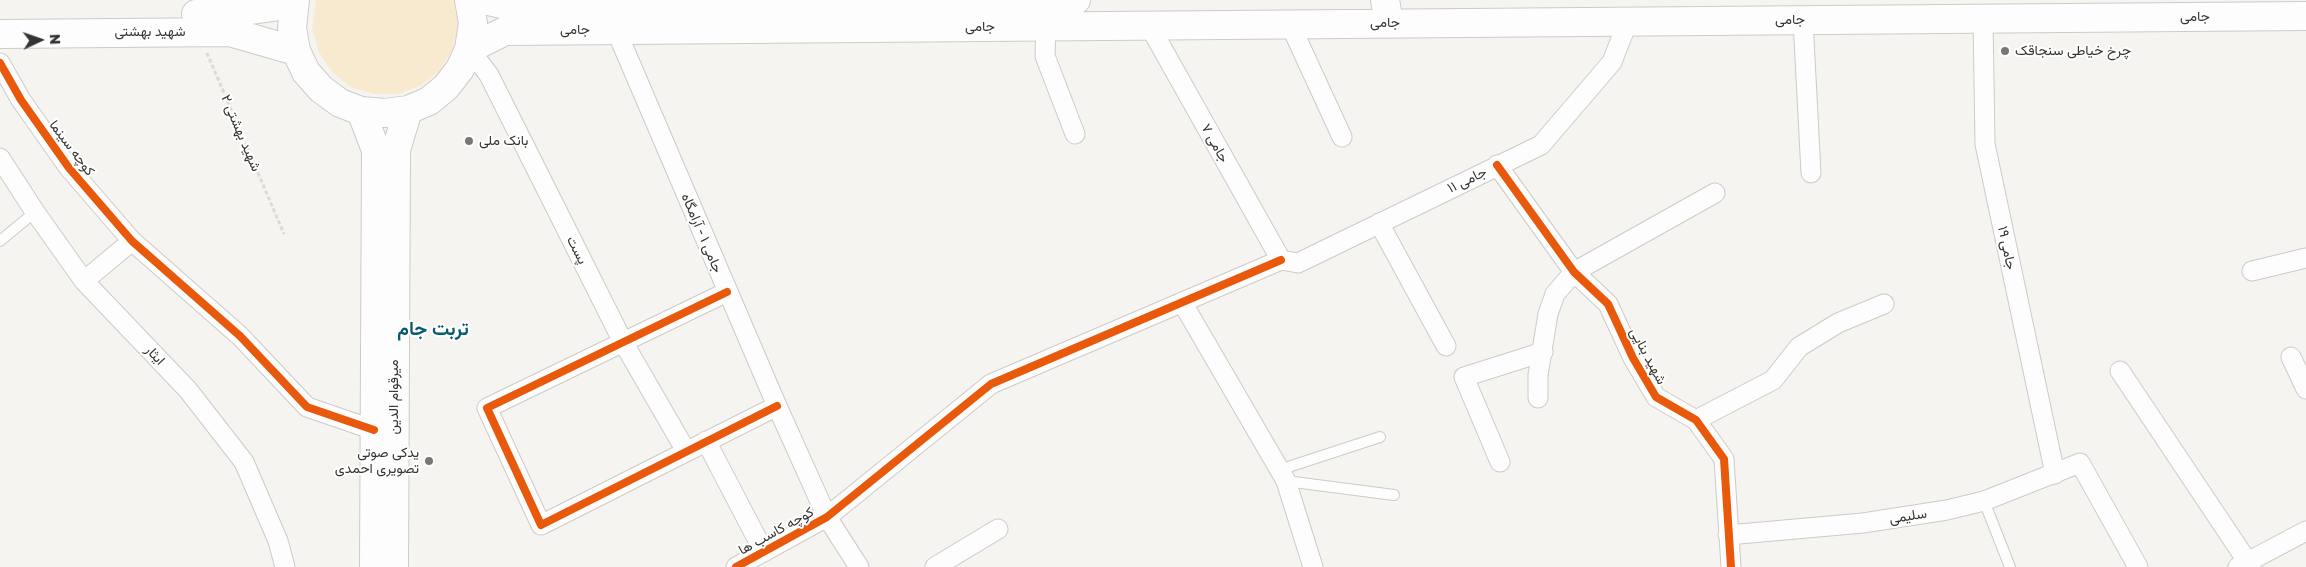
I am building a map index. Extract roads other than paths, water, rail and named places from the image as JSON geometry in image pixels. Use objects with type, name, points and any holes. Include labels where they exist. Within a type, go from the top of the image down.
[{"type":"main road","points":[[295,2],[292,28],[296,51],[306,72],[321,89],[340,103],[362,111],[385,114],[408,110],[429,101],[446,87],[460,69],[469,49],[473,23],[469,0]]},
{"type":"main road","name":"جامی","points":[[484,0],[505,5],[537,2],[1076,0]]},
{"type":"main road","name":"شهید بهشتی","points":[[0,15],[230,14],[295,2]]},
{"type":"main road","name":"جامی","points":[[469,49],[505,31],[1290,24],[1387,12],[1628,21],[1706,10],[1752,10],[1803,20],[2306,16]]},
{"type":"main road","name":"شهید بهشتی","points":[[0,34],[230,32],[296,51]]},
{"type":"main road","name":"میرقوام الدین","points":[[374,567],[384,534],[396,150],[408,110]]},
{"type":"main road","name":"میرقوام الدین","points":[[362,111],[376,150],[374,430],[384,534],[394,567]]},
{"type":"street","name":"جامی ۱۹","points":[[1983,18],[1985,144],[2055,474]]},
{"type":"street","points":[[1803,20],[1811,172]]},
{"type":"street","name":"جامی ۱۱","points":[[1281,260],[1298,263],[1541,145],[1612,62],[1628,21]]},
{"type":"street","points":[[1290,24],[1342,137]]},
{"type":"street","name":"جامی ۷","points":[[1149,25],[1281,260]]},
{"type":"street","points":[[1046,26],[1045,56],[1075,134]]},
{"type":"street","name":"جامی ۱ - آرامگاه","points":[[616,30],[777,406],[827,516],[859,567]]},
{"type":"street","name":"پست","points":[[469,49],[489,76],[623,342],[686,451]]},
{"type":"street","name":"کوچه سینما","points":[[0,63],[21,100],[69,168],[132,241],[240,336],[307,407],[374,430]]},
{"type":"street","name":"ایثار","points":[[0,158],[35,212],[84,281],[188,390],[244,462],[278,541],[285,567]]},
{"type":"street","name":"شهید بنایی","points":[[1498,165],[1574,272],[1608,304],[1633,358],[1656,397],[1696,420],[1724,459],[1731,567]]},
{"type":"street","points":[[1538,398],[1538,375],[1548,314],[1556,294],[1574,272],[1715,194]]},
{"type":"street","points":[[1379,223],[1446,346]]},
{"type":"street","points":[[84,281],[132,241]]},
{"type":"street","points":[[2252,271],[2306,258]]},
{"type":"street","name":"کوچه کاسب ها","points":[[736,567],[827,516],[991,384],[1281,260]]},
{"type":"street","points":[[727,292],[487,408],[541,525],[777,406]]},
{"type":"street","points":[[1182,302],[1282,476],[1313,567]]},
{"type":"street","points":[[1696,420],[1773,380],[1800,347],[1815,337],[1838,323],[1884,304]]},
{"type":"street","points":[[1500,462],[1464,377],[1543,352]]},
{"type":"street","points":[[2291,357],[2306,389]]},
{"type":"street","points":[[2120,371],[2246,565],[2306,531]]},
{"type":"street","points":[[706,441],[764,552]]},
{"type":"street","name":"سلیمی","points":[[1728,535],[1863,523],[1947,510],[1984,500],[2080,463],[2138,567]]},
{"type":"street","points":[[935,567],[998,529]]},
{"type":"lane","points":[[0,241],[35,212]]},
{"type":"lane","points":[[1282,476],[1380,437]]},
{"type":"lane","points":[[1282,476],[1394,494]]},
{"type":"lane","points":[[1984,500],[2010,567]]},
{"type":"place","name":"چرخ خیاطی سنجاقک","points":[[2005,51]]},
{"type":"place","name":"بانک ملی","points":[[469,141]]},
{"type":"place","name":"یدکی صوتی تصویری احمدی","points":[[429,461]]},
{"type":"district","name":"تربت جام","points":[[433,329]]}]
